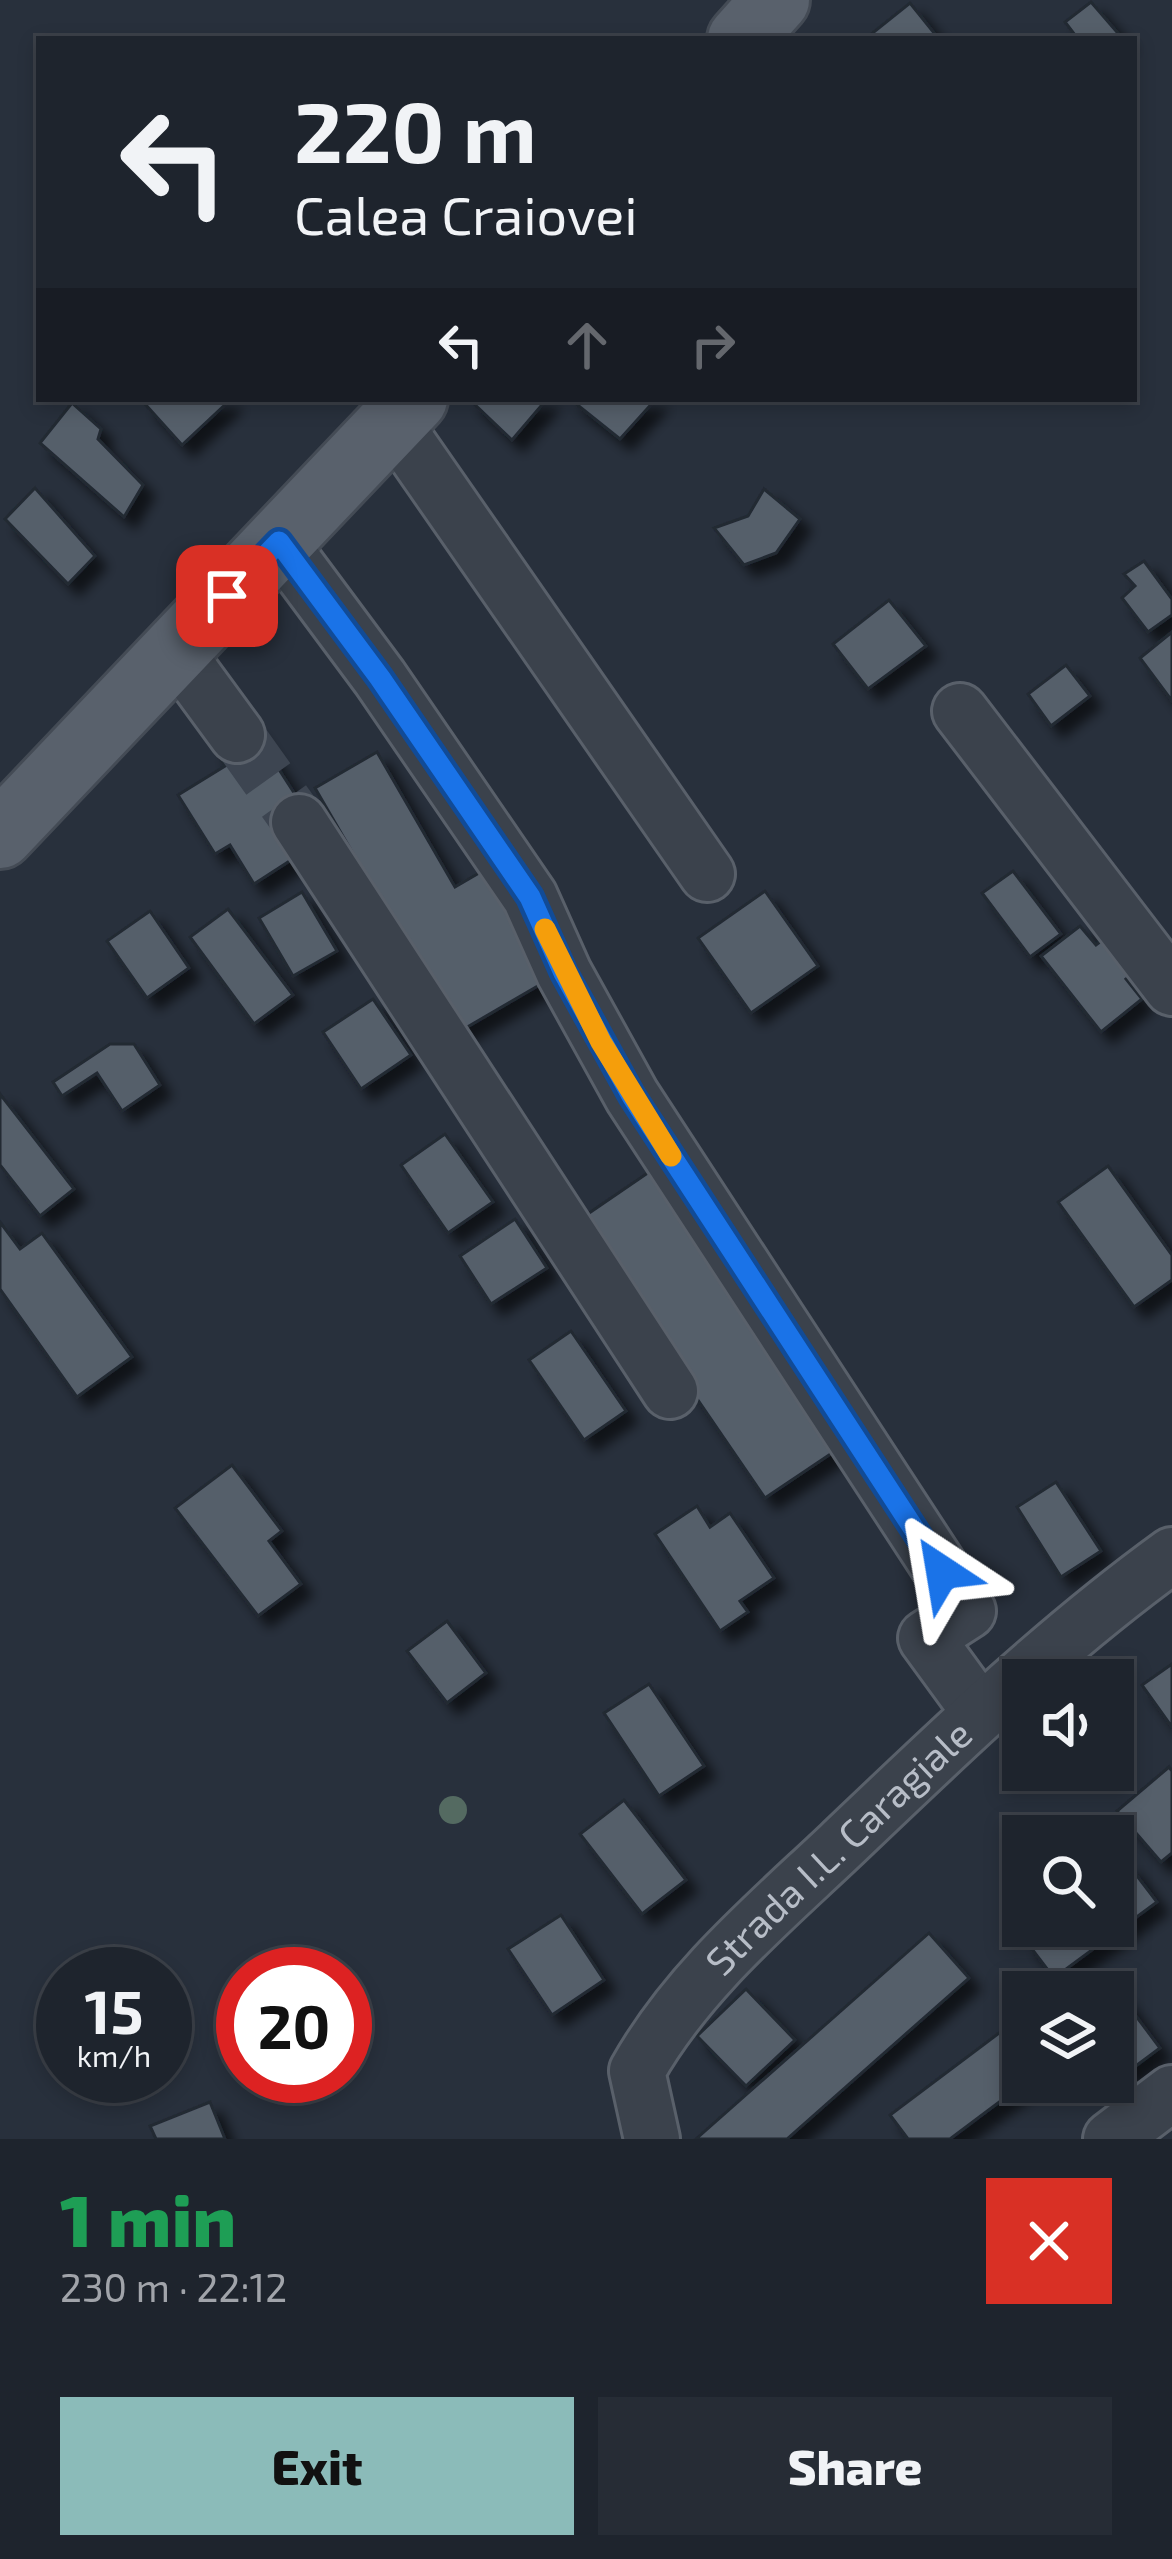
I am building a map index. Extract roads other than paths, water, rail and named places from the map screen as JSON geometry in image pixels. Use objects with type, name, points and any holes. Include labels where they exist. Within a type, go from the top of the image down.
[{"type":"main road","points":[[744,36],[776,0]]},
{"type":"main road","points":[[0,835],[403,410]]},
{"type":"street","points":[[403,410],[707,874]]},
{"type":"street","points":[[279,542],[380,678],[530,897],[564,973],[632,1096],[968,1611],[926,1638],[980,1712]]},
{"type":"street","points":[[174,650],[237,735]]},
{"type":"street","points":[[960,711],[1172,988]]},
{"type":"street","points":[[299,822],[670,1391]]},
{"type":"street","name":"Strada I.L. Caragiale","points":[[652,2139],[637,2071],[658,2032],[724,1956],[980,1712],[1094,1612],[1172,1555]]},
{"type":"street","points":[[1111,2139],[1172,2093]]},
{"type":"tunnel","points":[[237,735],[299,822]]}]
